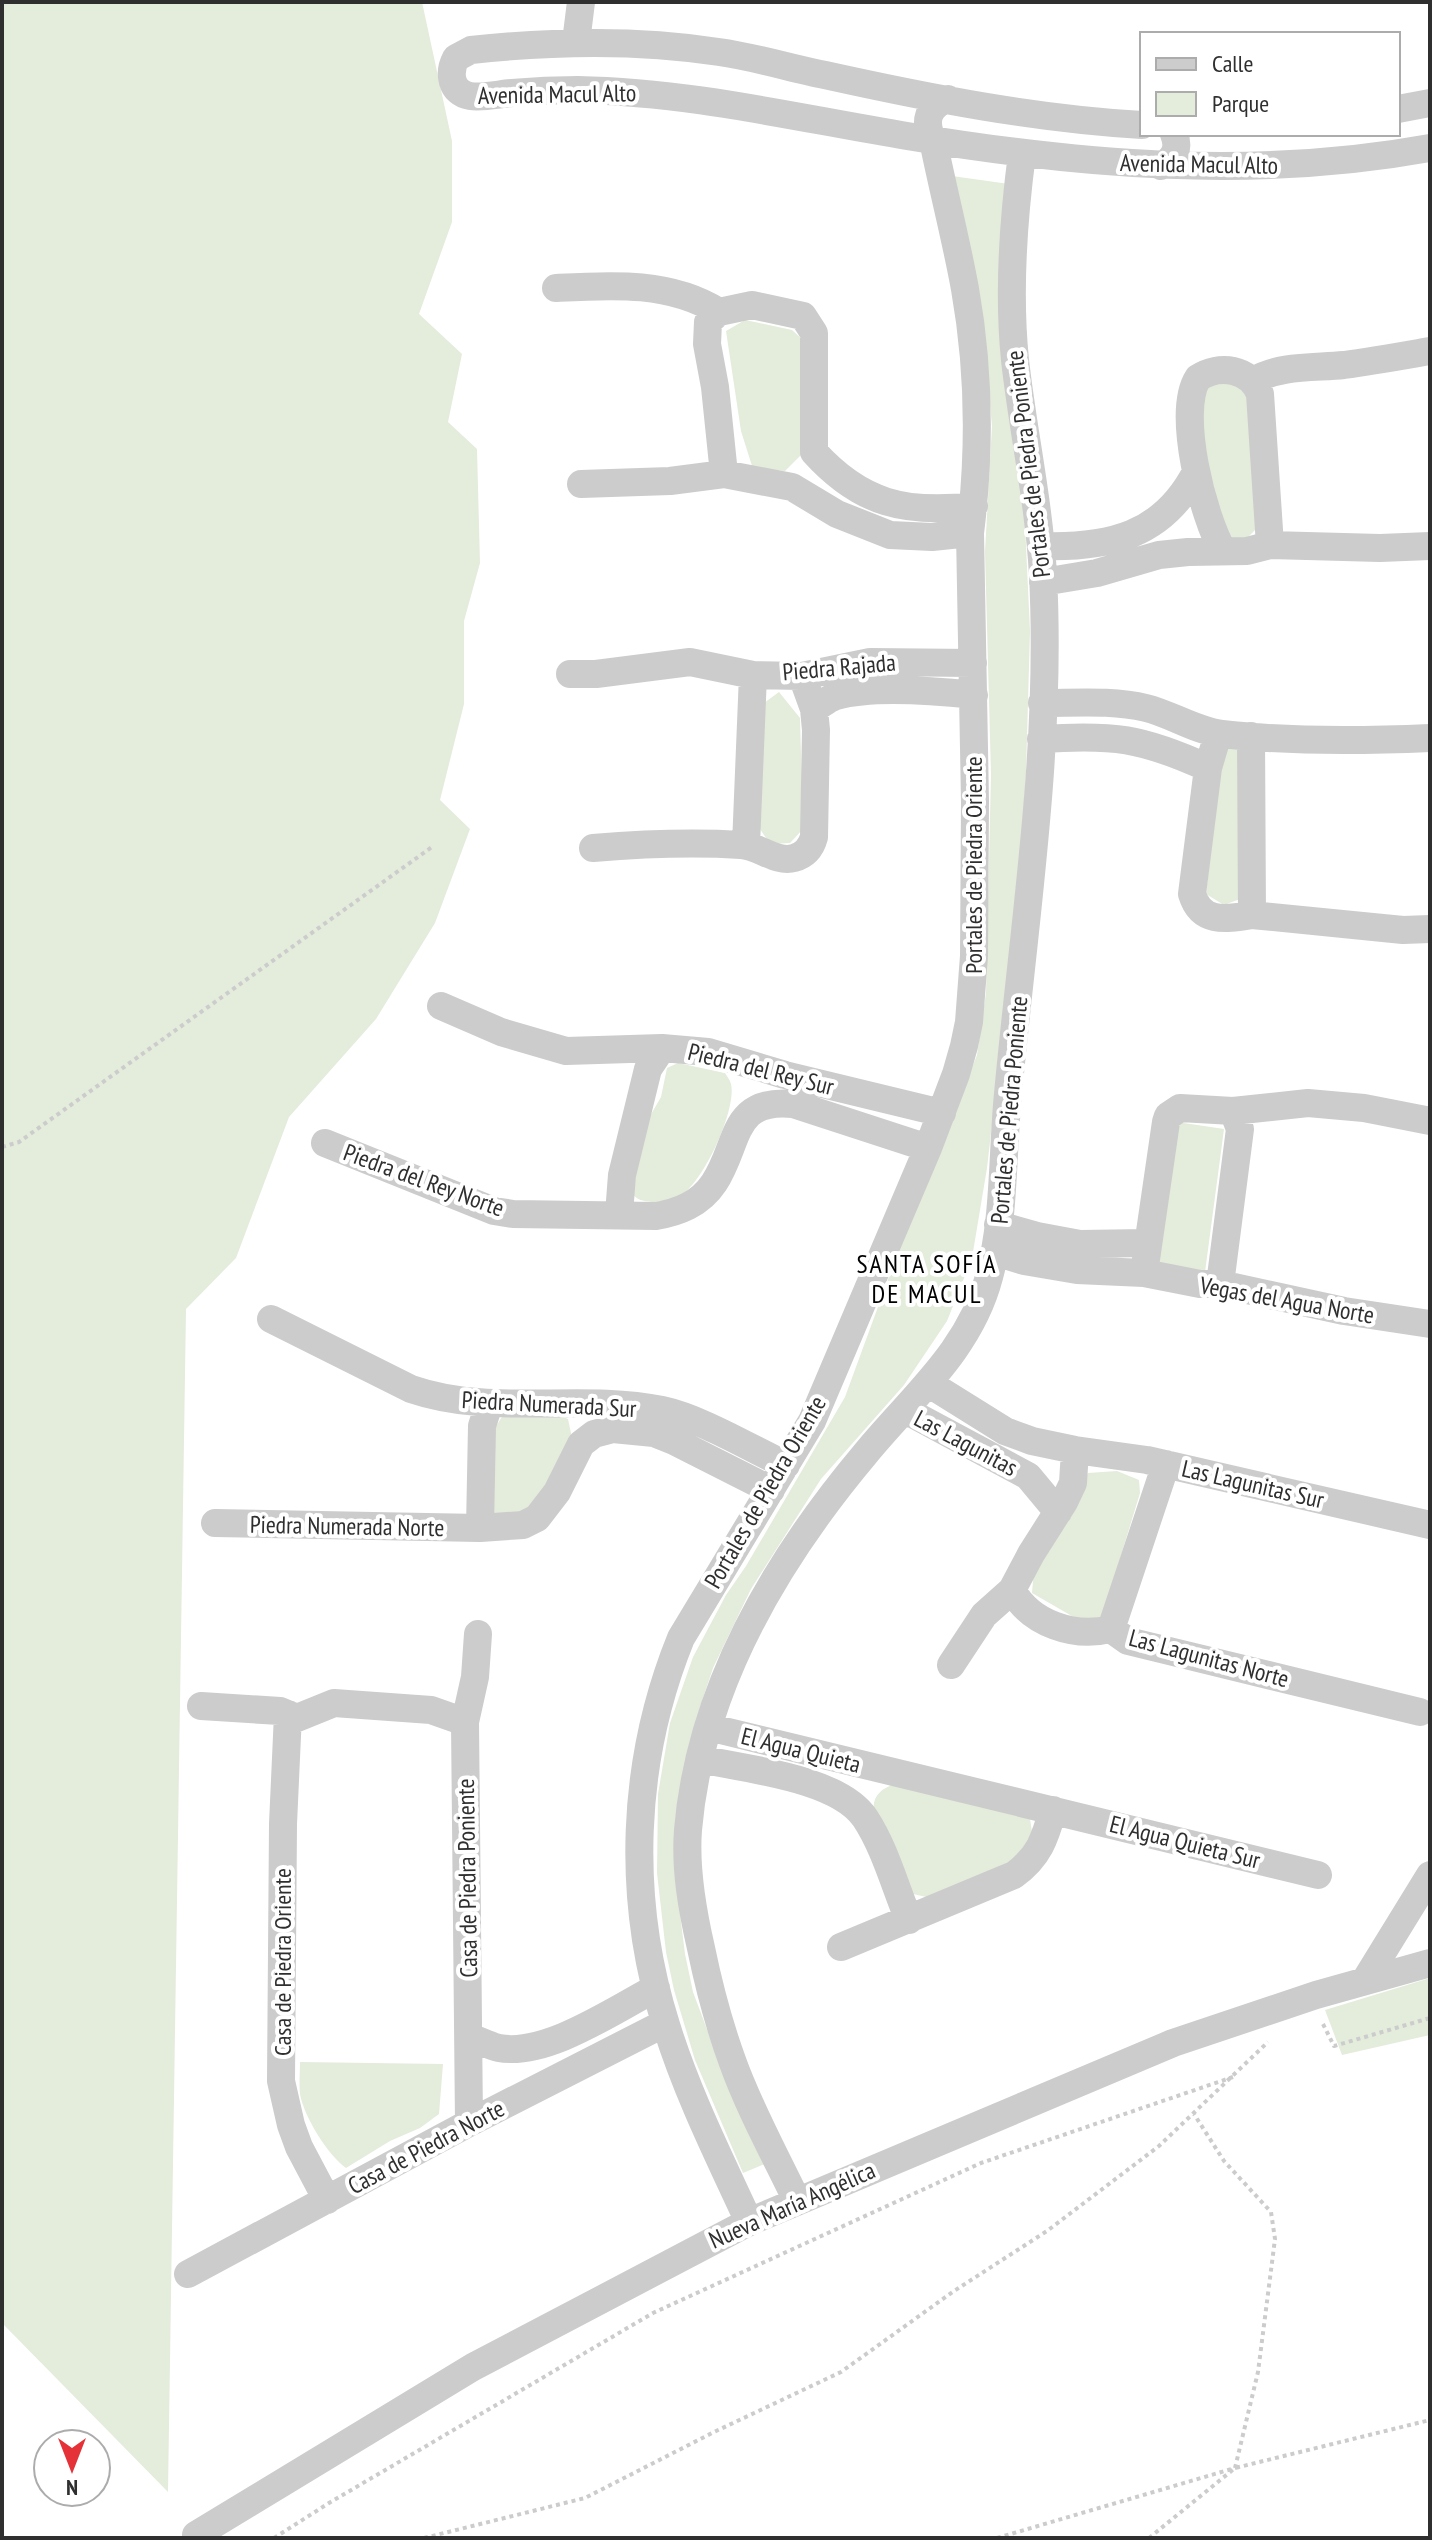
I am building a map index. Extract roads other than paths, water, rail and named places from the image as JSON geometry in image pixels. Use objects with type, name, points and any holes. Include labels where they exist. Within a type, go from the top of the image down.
[{"type":"street","points":[[576,42],[581,2]]},
{"type":"street","name":"Avenida Macul Alto","points":[[1140,125],[1052,117],[824,75],[719,51],[665,45],[576,42],[471,50],[456,58],[452,66],[452,82],[469,96],[548,89],[629,91],[709,101],[1022,154],[1161,166],[1293,165],[1430,148]]},
{"type":"street","points":[[807,118],[802,102],[803,93],[815,79],[824,75]]},
{"type":"street","name":"Portales de Piedra Oriente","points":[[749,2222],[693,2101],[665,2023],[642,1905],[639,1818],[649,1740],[667,1673],[681,1638],[812,1421],[928,1148],[964,1046],[972,994],[972,519],[976,388],[965,289],[933,140],[927,126],[930,111],[948,99]]},
{"type":"street","points":[[1400,109],[1430,103]]},
{"type":"street","points":[[1161,166],[1174,156],[1174,136]]},
{"type":"street","name":"Portales de Piedra Poniente","points":[[797,2201],[733,2065],[714,2003],[699,1941],[688,1863],[691,1806],[708,1727],[727,1674],[770,1586],[814,1518],[957,1347],[985,1291],[996,1238],[1008,1093],[1033,870],[1042,703],[1041,546],[1019,394],[1012,313],[1013,229],[1022,154]]},
{"type":"street","points":[[556,288],[605,285],[648,287],[703,302],[719,312]]},
{"type":"street","points":[[724,474],[707,344],[708,322],[719,312],[752,305],[777,309],[803,316],[814,333],[814,452],[792,487]]},
{"type":"street","points":[[1253,381],[1275,371],[1430,351]]},
{"type":"street","points":[[1223,551],[1208,519],[1196,472],[1190,406],[1194,383],[1202,375],[1218,369],[1237,372],[1253,381],[1260,394],[1270,545]]},
{"type":"street","points":[[814,452],[842,480],[877,499],[972,519]]},
{"type":"street","points":[[1041,546],[1076,546],[1108,541],[1141,530],[1171,511],[1196,472]]},
{"type":"street","points":[[581,484],[670,481],[724,474],[792,487],[837,514],[890,535],[932,537],[972,519]]},
{"type":"street","points":[[1043,582],[1083,576],[1159,555],[1247,551],[1270,545],[1430,546]]},
{"type":"street","name":"Piedra Rajada","points":[[570,674],[596,674],[690,662],[753,675],[802,676],[870,662],[973,663]]},
{"type":"street","points":[[746,845],[753,675]]},
{"type":"street","points":[[593,848],[667,844],[746,845],[784,859],[796,858],[812,846],[816,745],[814,709],[802,676]]},
{"type":"street","points":[[814,709],[834,696],[861,693],[931,691],[974,695]]},
{"type":"street","points":[[1042,703],[1108,702],[1132,705],[1218,734],[1373,740],[1430,738]]},
{"type":"street","points":[[1218,734],[1208,768],[1192,894],[1204,914],[1216,917],[1252,915],[1403,930],[1430,929]]},
{"type":"street","points":[[1041,739],[1090,736],[1146,742],[1208,768]]},
{"type":"street","points":[[1251,736],[1252,915]]},
{"type":"street","name":"Piedra del Rey Sur","points":[[441,1006],[501,1032],[566,1051],[662,1048],[708,1052],[785,1075],[942,1113]]},
{"type":"street","points":[[619,1214],[622,1175],[648,1069],[662,1048]]},
{"type":"street","points":[[736,1060],[747,1084],[744,1117]]},
{"type":"street","points":[[1144,1273],[1166,1122],[1168,1116],[1180,1108],[1233,1111],[1308,1103],[1364,1108],[1430,1121]]},
{"type":"street","points":[[744,1117],[764,1105],[793,1104],[928,1148]]},
{"type":"street","points":[[1220,1284],[1240,1129],[1233,1111]]},
{"type":"street","name":"Piedra del Rey Norte","points":[[325,1143],[494,1211],[513,1214],[656,1216],[677,1212],[693,1204],[715,1182],[744,1117]]},
{"type":"street","points":[[996,1238],[1037,1236],[1080,1244],[1147,1243]]},
{"type":"street","name":"Vegas del Agua Norte","points":[[996,1238],[1024,1261],[1077,1270],[1144,1273],[1200,1284],[1220,1284],[1344,1311],[1430,1324]]},
{"type":"street","name":"Piedra Numerada Sur","points":[[271,1319],[411,1389],[434,1397],[489,1404],[559,1403],[665,1410],[786,1465]]},
{"type":"street","name":"Las Lagunitas","points":[[928,1383],[1005,1431],[1032,1441],[1075,1450]]},
{"type":"street","points":[[559,1403],[571,1409],[577,1418],[581,1444],[594,1434],[613,1429],[654,1433],[771,1490]]},
{"type":"street","points":[[480,1528],[482,1426],[489,1404]]},
{"type":"street","name":"Las Lagunitas","points":[[905,1410],[1028,1476],[1058,1512]]},
{"type":"street","name":"Piedra Numerada Norte","points":[[215,1523],[513,1527],[537,1518],[557,1492],[581,1444]]},
{"type":"street","points":[[951,1665],[984,1615],[1012,1590],[1058,1512],[1073,1483],[1075,1450]]},
{"type":"street","name":"Las Lagunitas Sur","points":[[1075,1450],[1166,1464],[1430,1525]]},
{"type":"street","points":[[1111,1629],[1166,1464]]},
{"type":"street","name":"Las Lagunitas Norte","points":[[1012,1590],[1020,1605],[1064,1631],[1092,1634],[1111,1629],[1128,1641],[1420,1712]]},
{"type":"street","name":"Casa de Piedra Poniente","points":[[469,2123],[465,1722],[475,1677],[478,1634]]},
{"type":"street","points":[[201,1706],[257,1708],[297,1718],[334,1703],[431,1710],[465,1722]]},
{"type":"street","name":"Casa de Piedra Oriente","points":[[288,1714],[283,1839],[281,2081],[299,2147],[327,2200]]},
{"type":"street","name":"El Agua Quieta","points":[[708,1727],[1053,1810]]},
{"type":"street","name":"El Agua Quieta","points":[[700,1759],[825,1787],[849,1800],[859,1810],[870,1792],[895,1772]]},
{"type":"street","points":[[859,1810],[876,1839],[909,1920]]},
{"type":"street","points":[[841,1947],[998,1882],[1026,1866],[1042,1846],[1053,1810]]},
{"type":"street","name":"El Agua Quieta Sur","points":[[1053,1810],[1318,1875]]},
{"type":"street","points":[[1366,1979],[1430,1875]]},
{"type":"street","name":"Nueva María Angélica","points":[[196,2535],[473,2367],[749,2222],[1173,2043],[1366,1979],[1430,1963]]},
{"type":"street","points":[[469,2037],[498,2048],[527,2049],[556,2040],[656,1988]]},
{"type":"street","name":"Casa de Piedra Norte","points":[[188,2274],[469,2123],[665,2023]]},
{"type":"district","name":"SANTA SOFÍA DE MACUL","points":[[927,1278]]}]
